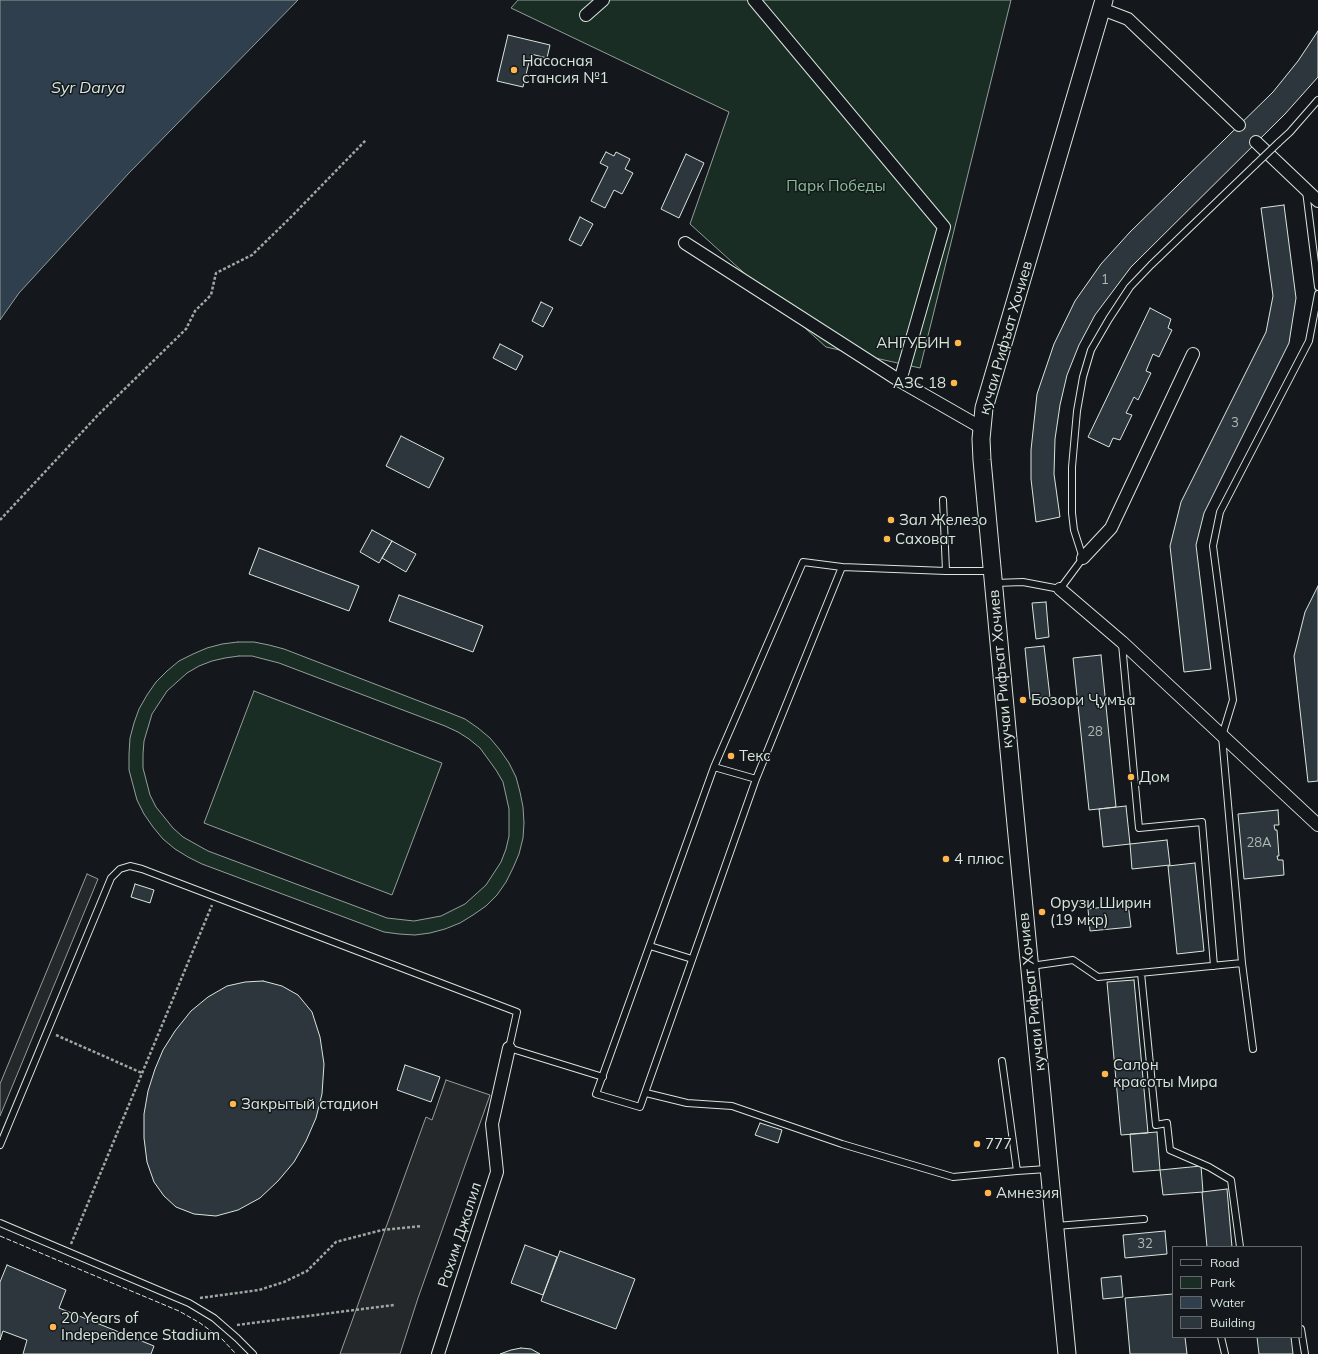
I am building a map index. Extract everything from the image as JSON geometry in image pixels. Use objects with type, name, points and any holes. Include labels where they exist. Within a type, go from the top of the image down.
[{"type":"main road","name":"кучаи Рифъат Хочиев","points":[[1068,1354],[982,460],[982,428],[984,408],[1103,4]]},
{"type":"street","points":[[586,15],[603,0]]},
{"type":"street","points":[[754,0],[944,227],[900,382]]},
{"type":"street","points":[[1103,4],[1128,19],[1239,125]]},
{"type":"street","points":[[1256,142],[1318,201]]},
{"type":"street","points":[[685,243],[900,382],[982,428]]},
{"type":"street","points":[[1083,558],[1110,528],[1193,354]]},
{"type":"street","points":[[1060,589],[1122,642],[1318,825]]},
{"type":"street","name":"Рахим Джалил","points":[[438,1354],[497,1172],[492,1124],[508,1048]]},
{"type":"lane","points":[[842,567],[756,779],[640,1107],[596,1094],[714,767],[803,562],[842,567],[946,571],[993,577],[1060,589],[1083,558],[1074,530],[1072,512],[1072,467],[1077,411],[1083,377],[1091,350],[1130,287],[1290,132],[1318,100]]},
{"type":"lane","points":[[1306,190],[1318,287]]},
{"type":"lane","points":[[1253,1049],[1242,963],[1222,736],[1233,700],[1213,546],[1220,512],[1309,341],[1318,294]]},
{"type":"lane","points":[[943,500],[946,571]]},
{"type":"lane","points":[[1122,642],[1139,828],[1202,822],[1214,966]]},
{"type":"lane","points":[[714,767],[756,779]]},
{"type":"lane","points":[[0,1145],[46,1031],[111,878],[120,869],[130,866],[517,1012],[508,1048],[603,1077]]},
{"type":"lane","points":[[650,946],[692,959]]},
{"type":"lane","points":[[1030,966],[1073,960],[1098,977],[1242,963]]},
{"type":"lane","points":[[1141,973],[1156,1125],[1167,1123],[1170,1150],[1209,1166],[1231,1180],[1240,1246]]},
{"type":"lane","points":[[1002,1061],[1017,1171]]},
{"type":"lane","points":[[646,1093],[687,1103],[732,1106],[842,1144],[953,1177],[1050,1169]]},
{"type":"lane","points":[[1055,1226],[1144,1219]]},
{"type":"lane","points":[[0,1223],[182,1300],[214,1318],[253,1354]]},
{"type":"lane","points":[[1302,1335],[1305,1354]]},
{"type":"lane","points":[[1221,1338],[1225,1354]]},
{"type":"path","points":[[0,520],[98,415],[186,329],[194,311],[211,295],[216,273],[252,255],[291,218],[366,140]]},
{"type":"path","points":[[68,1252],[215,897]]},
{"type":"path","points":[[46,1031],[142,1073]]},
{"type":"path","points":[[182,1300],[259,1290],[284,1282],[307,1271],[336,1242],[382,1230],[422,1226]]},
{"type":"path","points":[[225,1327],[394,1305]]},
{"type":"green space","name":"Парк Победы","points":[[518,0],[1011,0],[920,368],[826,347],[690,224],[729,112],[511,8]]},
{"type":"green space","points":[[254,642],[284,649],[465,719],[490,738],[509,763],[516,777],[523,807],[524,823],[523,838],[519,854],[506,882],[497,895],[486,906],[473,915],[460,923],[445,929],[415,935],[384,932],[202,864],[175,849],[163,839],[144,814],[137,800],[129,770],[130,738],[134,723],[139,709],[147,695],[156,682],[167,671],[179,661],[193,654],[222,644]],"holes":[[[252,656],[279,663],[445,726],[458,732],[480,748],[503,782],[509,809],[509,836],[506,849],[501,862],[486,885],[465,904],[441,916],[414,921],[387,918],[208,851],[183,837],[173,828],[156,807],[150,795],[143,768],[144,741],[152,714],[167,691],[187,673],[199,666],[225,658]]]},
{"type":"green space","points":[[254,691],[442,763],[392,895],[204,823]]},
{"type":"shaded area","points":[[87,874],[98,879],[0,1116],[0,1084]]},
{"type":"shaded area","points":[[446,1080],[490,1095],[418,1298],[400,1354],[340,1354],[426,1117],[432,1120]]},
{"type":"water","name":"Syr Darya","points":[[0,0],[298,0],[129,173],[19,293],[0,320]]},
{"type":"building","points":[[1318,31],[1318,77],[1285,114],[1131,267],[1095,315],[1079,345],[1067,375],[1060,405],[1055,439],[1054,474],[1060,517],[1036,522],[1031,479],[1031,450],[1037,394],[1054,344],[1075,301],[1101,264],[1130,232],[1273,92],[1298,61]]},
{"type":"building","name":"Насосная стансия №1","points":[[508,35],[550,45],[547,58],[531,54],[523,87],[497,81]]},
{"type":"building","points":[[606,152],[614,156],[616,152],[630,159],[625,169],[633,173],[622,194],[614,190],[605,208],[591,201],[608,167],[600,163]]},
{"type":"building","points":[[686,154],[704,163],[679,218],[661,209]]},
{"type":"building","points":[[1284,205],[1296,298],[1289,343],[1204,513],[1196,545],[1211,669],[1184,672],[1170,546],[1181,502],[1266,332],[1273,296],[1261,208]]},
{"type":"building","points":[[580,217],[593,224],[581,246],[569,240]]},
{"type":"building","points":[[541,302],[553,308],[543,327],[532,321]]},
{"type":"building","points":[[1150,308],[1171,319],[1168,328],[1172,330],[1159,357],[1153,354],[1146,371],[1151,373],[1138,400],[1134,397],[1126,413],[1132,415],[1120,440],[1113,438],[1109,447],[1088,437]]},
{"type":"building","points":[[500,344],[523,356],[516,370],[493,358]]},
{"type":"building","points":[[401,436],[444,458],[429,488],[386,466]]},
{"type":"building","points":[[372,530],[392,541],[379,563],[360,552]]},
{"type":"building","points":[[392,541],[416,554],[406,572],[382,558]]},
{"type":"building","points":[[259,548],[359,586],[349,611],[249,574]]},
{"type":"building","points":[[1318,586],[1318,781],[1308,782],[1294,656],[1305,612]]},
{"type":"building","points":[[399,595],[483,626],[473,652],[389,621]]},
{"type":"building","points":[[1046,602],[1049,637],[1036,639],[1032,603]]},
{"type":"building","points":[[1044,646],[1050,697],[1030,699],[1025,648]]},
{"type":"building","points":[[1101,655],[1116,807],[1089,810],[1073,658]]},
{"type":"building","points":[[1126,806],[1130,844],[1103,847],[1099,809]]},
{"type":"building","points":[[1278,810],[1279,825],[1274,825],[1275,830],[1277,830],[1279,856],[1277,856],[1278,860],[1283,860],[1284,875],[1244,879],[1238,814]]},
{"type":"building","points":[[1167,840],[1170,865],[1132,869],[1130,844]]},
{"type":"building","points":[[1195,863],[1204,951],[1177,954],[1168,866]]},
{"type":"building","points":[[135,884],[154,890],[150,903],[131,897]]},
{"type":"building","points":[[1128,904],[1131,927],[1090,931],[1088,909]]},
{"type":"building","points":[[1134,980],[1148,1133],[1121,1135],[1107,982]]},
{"type":"building","name":"Закрытый стадион","points":[[263,981],[282,986],[298,995],[312,1012],[320,1037],[324,1064],[322,1094],[316,1118],[306,1141],[294,1162],[278,1181],[260,1198],[238,1210],[216,1216],[194,1214],[176,1207],[164,1196],[154,1182],[147,1162],[144,1138],[144,1114],[148,1091],[163,1050],[175,1031],[191,1011],[208,997],[227,986],[245,982]]},
{"type":"building","points":[[405,1065],[440,1077],[431,1102],[397,1090]]},
{"type":"building","points":[[760,1123],[782,1130],[778,1143],[755,1135]]},
{"type":"building","points":[[1157,1132],[1160,1170],[1133,1172],[1130,1134]]},
{"type":"building","points":[[1201,1166],[1203,1192],[1163,1195],[1160,1170]]},
{"type":"building","points":[[1227,1189],[1232,1246],[1207,1246],[1202,1192]]},
{"type":"building","points":[[1165,1231],[1167,1254],[1125,1258],[1123,1235]]},
{"type":"building","points":[[525,1245],[557,1257],[543,1295],[511,1283]]},
{"type":"building","points":[[560,1251],[635,1279],[616,1329],[541,1301]]},
{"type":"building","name":"20 Years of Independence Stadium","points":[[7,1265],[66,1290],[59,1308],[154,1346],[151,1354],[23,1354],[27,1340],[3,1331],[0,1340],[0,1282]]},
{"type":"building","points":[[1121,1276],[1123,1297],[1103,1299],[1101,1278]]},
{"type":"building","points":[[1172,1294],[1172,1338],[1185,1338],[1187,1354],[1130,1354],[1125,1298]]},
{"type":"building","points":[[1257,1338],[1291,1338],[1293,1354],[1259,1354]]},
{"type":"building","points":[[521,1348],[531,1349],[540,1354],[500,1354],[511,1350]]},
{"type":"tunnel","points":[[1239,125],[1256,142]]},
{"type":"fence","points":[[0,1236],[179,1311],[200,1323],[222,1339],[236,1354]]},
{"type":"place","name":"Насосная стансия №1","points":[[514,70]]},
{"type":"place","name":"АНГУБИН","points":[[958,343]]},
{"type":"place","name":"АЗС 18","points":[[954,383]]},
{"type":"place","name":"Зал Железо","points":[[891,520]]},
{"type":"place","name":"Саховат","points":[[887,539]]},
{"type":"place","name":"Бозори Ҷумъа","points":[[1023,700]]},
{"type":"place","name":"Текс","points":[[731,756]]},
{"type":"place","name":"Дом","points":[[1131,777]]},
{"type":"place","name":"4 плюс","points":[[946,859]]},
{"type":"place","name":"Орузи Ширин (19 мкр)","points":[[1042,912]]},
{"type":"place","name":"Салон красоты Мира","points":[[1105,1074]]},
{"type":"place","name":"Закрытый стадион","points":[[233,1104]]},
{"type":"place","name":"777","points":[[977,1144]]},
{"type":"place","name":"Амнезия","points":[[988,1193]]},
{"type":"place","name":"20 Years of Independence Stadium","points":[[53,1327]]}]
